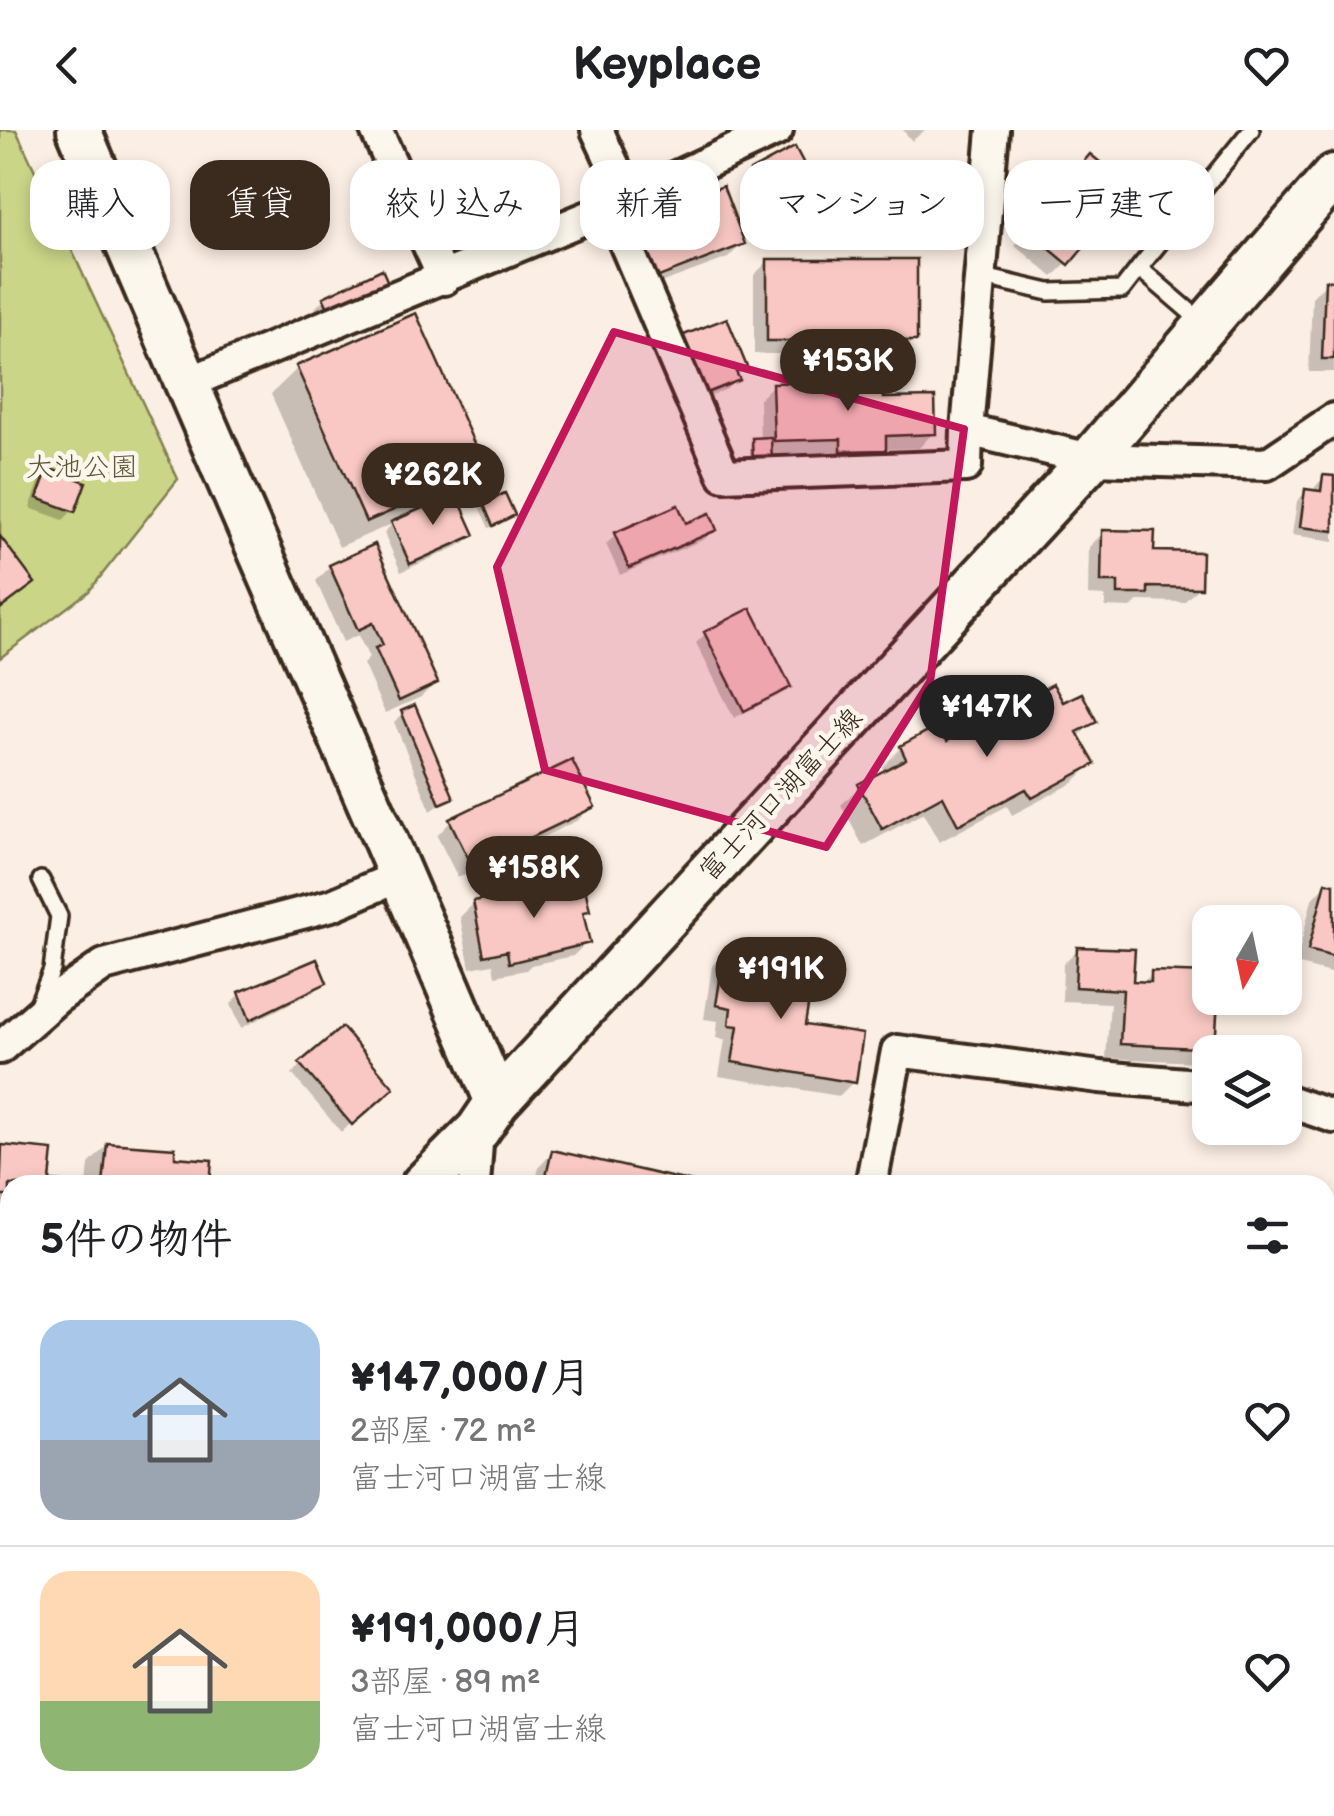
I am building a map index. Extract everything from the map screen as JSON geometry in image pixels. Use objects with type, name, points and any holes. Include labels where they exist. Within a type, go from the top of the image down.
[{"type":"main road","points":[[80,130],[185,384],[402,875],[487,1116]]},
{"type":"main road","name":"富士河口湖富士線","points":[[432,1175],[1091,459],[1334,176]]},
{"type":"street","points":[[376,130],[444,279]]},
{"type":"street","points":[[597,130],[606,160]]},
{"type":"street","points":[[713,160],[777,130]]},
{"type":"street","points":[[638,250],[724,475],[966,466],[994,130]]},
{"type":"street","points":[[185,384],[580,221]]},
{"type":"street","points":[[967,430],[1091,459],[1267,464],[1334,419]]},
{"type":"street","points":[[0,1048],[104,965],[332,905],[402,875]]},
{"type":"street","points":[[872,1175],[897,1051],[1100,1078],[1192,1085]]},
{"type":"street","points":[[1302,1106],[1334,1116]]},
{"type":"street","points":[[476,1175],[487,1116]]},
{"type":"lane","points":[[980,276],[1049,292],[1122,290],[1251,130]]},
{"type":"lane","points":[[1140,268],[1206,325]]},
{"type":"lane","points":[[32,1019],[52,970],[59,916],[40,880]]},
{"type":"highlighted area","points":[[614,332],[964,429],[930,682],[826,847],[545,770],[497,567]]},
{"type":"green space","name":"大池公園","points":[[0,130],[16,130],[30,160],[30,250],[72,250],[178,479],[89,591],[0,658]]},
{"type":"building","points":[[795,147],[802,160],[771,160]]},
{"type":"building","points":[[723,186],[740,231],[740,246],[651,280],[640,250],[720,250]]},
{"type":"building","points":[[1051,250],[1082,250],[1069,265]]},
{"type":"building","points":[[767,259],[917,259],[917,341],[767,341]]},
{"type":"building","points":[[382,269],[390,287],[331,314],[323,297]]},
{"type":"building","points":[[1325,280],[1334,281],[1334,359],[1322,359]]},
{"type":"building","points":[[416,313],[486,470],[366,522],[296,366]]},
{"type":"building","points":[[727,318],[747,367],[736,372],[740,380],[699,396],[676,338]]},
{"type":"building","points":[[883,380],[883,398],[935,397],[936,434],[886,436],[886,450],[841,451],[841,439],[774,441],[772,383]]},
{"type":"building","points":[[771,437],[772,463],[753,463],[752,438]]},
{"type":"building","points":[[48,468],[86,482],[75,512],[37,498]]},
{"type":"building","points":[[1323,475],[1334,476],[1334,531],[1300,527],[1305,489],[1321,491]]},
{"type":"building","points":[[456,493],[475,535],[410,564],[391,522]]},
{"type":"building","points":[[505,493],[515,515],[493,526],[483,503]]},
{"type":"building","points":[[678,505],[686,523],[710,513],[717,530],[629,568],[614,533]]},
{"type":"building","points":[[1102,530],[1155,531],[1154,551],[1202,552],[1201,588],[1148,587],[1148,594],[1118,594],[1118,582],[1101,582]]},
{"type":"building","points":[[0,536],[35,583],[0,609]]},
{"type":"building","points":[[375,544],[438,683],[399,701],[375,648],[383,645],[373,623],[358,630],[329,565]]},
{"type":"building","points":[[751,608],[791,687],[744,711],[704,632]]},
{"type":"building","points":[[1053,684],[1063,702],[1082,693],[1097,722],[1077,732],[1095,764],[1032,798],[1026,789],[958,825],[943,796],[882,829],[858,784],[906,759],[900,746],[939,725],[947,741]]},
{"type":"building","points":[[415,705],[454,798],[440,804],[401,711]]},
{"type":"building","points":[[572,760],[595,807],[472,866],[449,819]]},
{"type":"building","points":[[583,879],[590,911],[583,912],[590,943],[509,963],[507,951],[484,956],[473,901]]},
{"type":"building","points":[[1326,882],[1334,884],[1334,957],[1308,950]]},
{"type":"building","points":[[1077,947],[1135,949],[1133,981],[1151,982],[1151,971],[1192,972],[1192,1015],[1217,1015],[1216,1035],[1192,1035],[1192,1048],[1120,1044],[1123,990],[1075,987]]},
{"type":"building","points":[[725,949],[771,956],[769,965],[792,969],[791,978],[812,982],[805,1025],[863,1034],[856,1083],[732,1062],[738,1026],[729,1025],[731,1008],[716,1005]]},
{"type":"building","points":[[317,959],[327,983],[250,1020],[239,992]]},
{"type":"building","points":[[342,1027],[394,1088],[352,1125],[299,1063]]},
{"type":"building","points":[[107,1143],[175,1148],[175,1157],[212,1160],[211,1175],[104,1175]]},
{"type":"building","points":[[2,1145],[53,1150],[51,1175],[1,1175]]},
{"type":"building","points":[[552,1150],[662,1175],[546,1175]]}]
